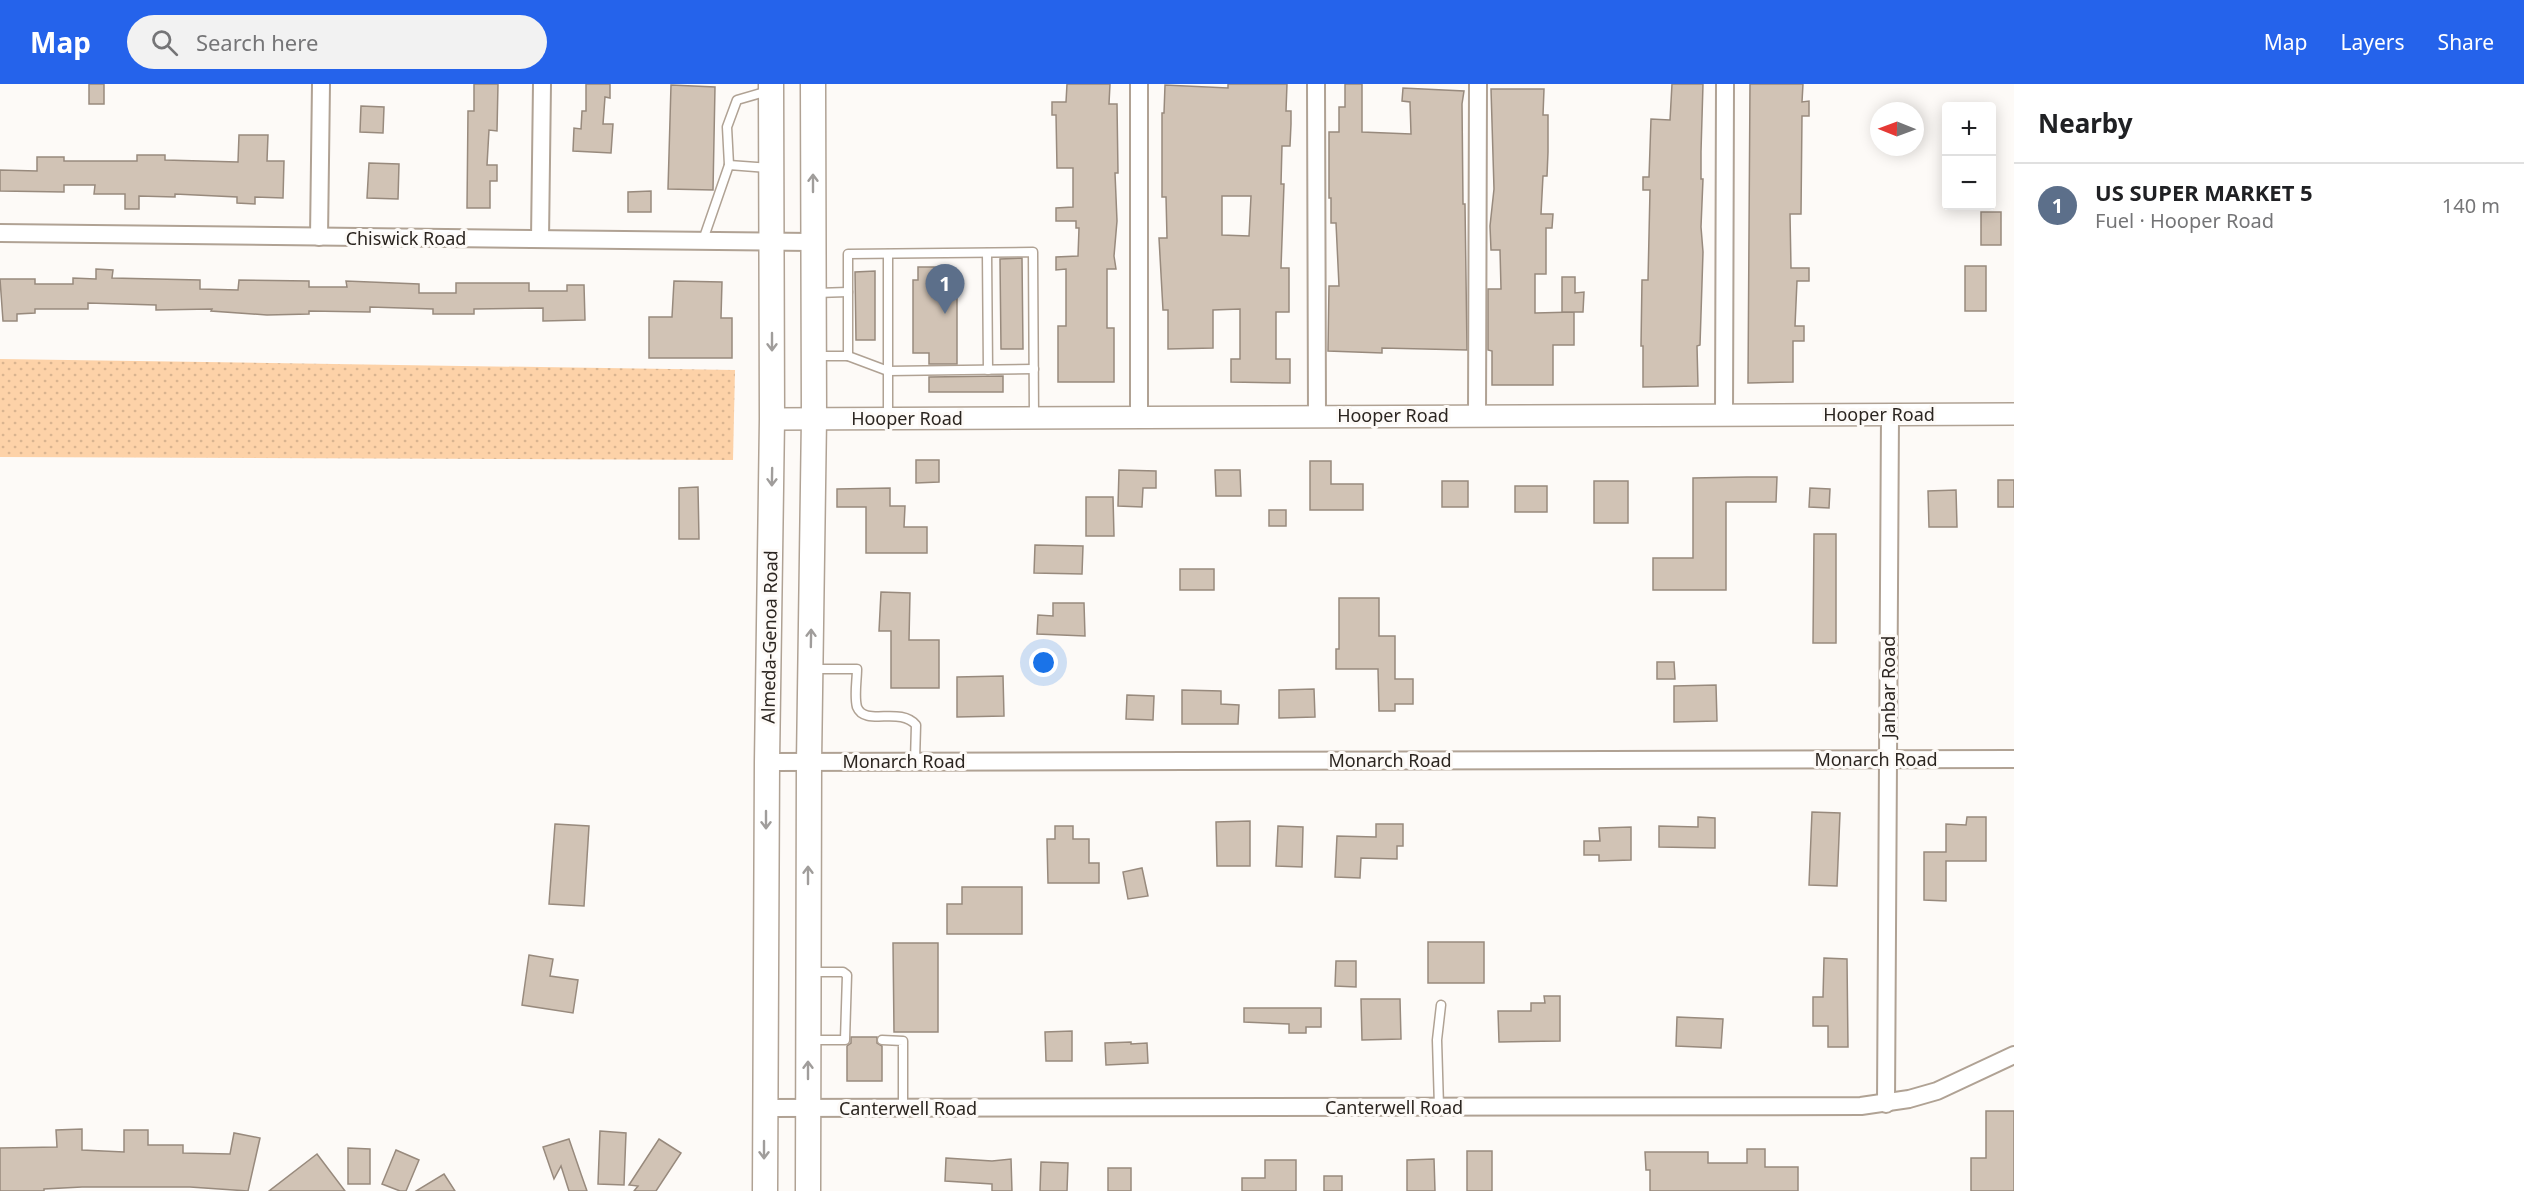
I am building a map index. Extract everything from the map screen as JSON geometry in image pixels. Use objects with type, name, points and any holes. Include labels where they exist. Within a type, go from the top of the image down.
[{"type":"main road","points":[[808,1191],[809,762],[814,418],[812,357],[813,84]]},
{"type":"main road","name":"Almeda-Genoa Road","points":[[765,1191],[767,762],[772,418],[771,87]]},
{"type":"street","points":[[319,237],[321,84]]},
{"type":"street","points":[[540,239],[542,84]]},
{"type":"street","points":[[1139,84],[1139,417]]},
{"type":"street","points":[[1316,84],[1317,416]]},
{"type":"street","points":[[1477,415],[1478,84]]},
{"type":"street","points":[[1724,415],[1725,84]]},
{"type":"street","name":"Chiswick Road","points":[[0,233],[812,242]]},
{"type":"street","name":"Hooper Road","points":[[772,418],[2014,414]]},
{"type":"street","name":"Janbar Road","points":[[1886,1104],[1890,415]]},
{"type":"street","name":"Monarch Road","points":[[767,762],[2014,759]]},
{"type":"street","name":"Canterwell Road","points":[[764,1108],[1861,1106],[1886,1104],[1937,1091],[2014,1055]]},
{"type":"lane","points":[[704,240],[729,165],[727,127],[737,100],[771,87]]},
{"type":"lane","points":[[729,165],[771,168]]},
{"type":"lane","points":[[848,356],[848,254],[1033,252],[1035,417]]},
{"type":"lane","points":[[987,253],[988,370]]},
{"type":"lane","points":[[888,254],[888,418]]},
{"type":"lane","points":[[812,293],[848,292]]},
{"type":"lane","points":[[812,357],[848,356],[888,371],[1034,369]]},
{"type":"lane","points":[[810,669],[857,669],[857,705],[861,712],[868,716],[904,716],[916,725],[915,761]]},
{"type":"lane","points":[[808,972],[843,972],[847,975],[846,1039],[844,1041],[808,1040]]},
{"type":"lane","points":[[1439,1107],[1437,1040],[1441,1005]]},
{"type":"lane","points":[[882,1040],[903,1041],[903,1108]]},
{"type":"shaded area","points":[[0,359],[735,370],[733,460],[0,457]]},
{"type":"building","points":[[89,84],[104,84],[104,104],[89,104]]},
{"type":"building","points":[[474,84],[498,84],[497,131],[489,130],[487,165],[497,165],[497,181],[490,181],[490,208],[467,208],[468,111],[474,111]]},
{"type":"building","points":[[586,84],[610,84],[610,98],[605,97],[603,124],[613,124],[611,153],[573,151],[574,128],[581,129],[582,111],[586,111]]},
{"type":"building","points":[[1067,84],[1110,84],[1109,104],[1117,104],[1118,173],[1115,173],[1117,221],[1114,256],[1116,269],[1107,269],[1107,328],[1114,328],[1114,382],[1058,382],[1058,326],[1066,326],[1066,269],[1056,270],[1056,257],[1078,256],[1079,228],[1076,228],[1076,221],[1056,221],[1056,208],[1073,207],[1073,168],[1057,168],[1056,115],[1052,115],[1052,102],[1066,102]]},
{"type":"building","points":[[1228,84],[1287,84],[1286,111],[1291,111],[1291,124],[1290,146],[1282,146],[1281,184],[1284,184],[1281,268],[1289,268],[1289,312],[1276,312],[1276,359],[1290,359],[1290,383],[1231,382],[1231,359],[1240,359],[1240,309],[1213,310],[1213,348],[1168,349],[1168,310],[1163,310],[1159,238],[1167,238],[1166,197],[1162,197],[1162,113],[1164,113],[1165,85],[1228,88]],"holes":[[[1222,196],[1251,196],[1249,236],[1222,235]]]},
{"type":"building","points":[[1345,84],[1362,84],[1362,132],[1411,134],[1410,102],[1402,101],[1403,88],[1464,91],[1462,104],[1463,204],[1465,204],[1467,350],[1382,348],[1382,353],[1328,351],[1329,286],[1339,286],[1336,223],[1331,223],[1331,198],[1329,198],[1329,132],[1339,132],[1339,107],[1345,107]]},
{"type":"building","points":[[1672,84],[1703,84],[1701,227],[1703,252],[1700,345],[1697,346],[1698,386],[1643,387],[1642,280],[1648,280],[1650,190],[1643,190],[1643,177],[1649,177],[1651,119],[1670,120]]},
{"type":"building","points":[[1750,84],[1803,84],[1802,102],[1809,101],[1809,116],[1802,116],[1801,214],[1790,214],[1791,268],[1809,268],[1809,281],[1797,281],[1795,326],[1804,326],[1804,341],[1793,341],[1793,382],[1748,383]]},
{"type":"building","points":[[671,85],[715,87],[713,190],[668,189]]},
{"type":"building","points":[[1491,89],[1544,89],[1543,115],[1548,115],[1548,152],[1547,176],[1543,176],[1541,214],[1553,214],[1552,228],[1546,228],[1546,274],[1535,274],[1535,313],[1574,312],[1574,345],[1553,345],[1553,385],[1492,385],[1492,351],[1488,350],[1488,289],[1501,289],[1500,250],[1491,250],[1490,226],[1494,189]]},
{"type":"building","points":[[361,106],[384,107],[383,133],[360,132]]},
{"type":"building","points":[[239,135],[268,135],[267,161],[284,161],[283,198],[255,197],[255,204],[237,203],[237,197],[175,194],[175,197],[139,196],[139,209],[125,209],[125,194],[94,194],[95,185],[64,185],[64,192],[0,191],[0,170],[37,171],[37,157],[64,157],[64,161],[137,161],[137,155],[165,155],[165,160],[238,162]]},
{"type":"building","points":[[369,163],[399,164],[398,199],[367,198]]},
{"type":"building","points":[[651,191],[651,212],[628,212],[628,192]]},
{"type":"building","points":[[1981,212],[2001,212],[2001,245],[1981,245]]},
{"type":"building","points":[[1022,258],[1023,349],[1001,349],[1000,259]]},
{"type":"building","points":[[1965,266],[1986,266],[1986,311],[1965,311]]},
{"type":"building","points":[[918,267],[941,267],[941,281],[957,281],[957,364],[929,364],[929,353],[913,353],[913,280],[918,280]]},
{"type":"building","points":[[96,269],[113,270],[112,278],[200,280],[200,289],[238,290],[239,280],[309,281],[309,287],[347,287],[346,281],[419,284],[419,293],[456,293],[456,283],[529,283],[529,291],[567,291],[567,285],[584,285],[585,320],[543,321],[543,308],[474,309],[474,314],[433,314],[433,309],[370,307],[370,312],[309,311],[309,314],[267,315],[211,311],[212,309],[156,310],[156,305],[88,303],[88,309],[35,309],[35,313],[17,314],[17,321],[3,321],[0,279],[35,279],[35,284],[73,284],[73,278],[96,279]]},
{"type":"building","points":[[875,271],[875,340],[856,340],[855,272]]},
{"type":"building","points":[[1562,277],[1575,277],[1575,293],[1584,292],[1583,312],[1562,312]]},
{"type":"building","points":[[674,281],[722,282],[721,318],[732,318],[732,358],[649,358],[649,317],[672,317]]},
{"type":"building","points":[[1003,376],[1003,392],[929,392],[929,377]]},
{"type":"building","points":[[916,460],[939,460],[939,482],[916,483]]},
{"type":"building","points":[[1310,461],[1331,461],[1331,484],[1363,484],[1363,510],[1310,510]]},
{"type":"building","points":[[1119,470],[1156,471],[1156,488],[1143,488],[1142,507],[1118,506]]},
{"type":"building","points":[[1215,470],[1240,470],[1241,496],[1216,496]]},
{"type":"building","points":[[1777,477],[1776,502],[1726,502],[1726,590],[1653,590],[1653,558],[1693,558],[1693,478]]},
{"type":"building","points":[[1998,480],[2014,480],[2014,507],[1998,507]]},
{"type":"building","points":[[1442,481],[1468,481],[1468,507],[1442,507]]},
{"type":"building","points":[[1594,481],[1628,481],[1628,523],[1594,523]]},
{"type":"building","points":[[1515,486],[1547,486],[1547,512],[1515,512]]},
{"type":"building","points":[[698,487],[699,539],[679,539],[679,488]]},
{"type":"building","points":[[890,488],[890,506],[905,506],[904,527],[927,527],[927,553],[866,553],[866,507],[837,507],[837,489]]},
{"type":"building","points":[[1810,488],[1830,489],[1829,508],[1809,507]]},
{"type":"building","points":[[1956,490],[1957,527],[1929,527],[1928,491]]},
{"type":"building","points":[[1086,497],[1113,497],[1114,536],[1086,536]]},
{"type":"building","points":[[1269,510],[1286,510],[1286,526],[1269,526]]},
{"type":"building","points":[[1814,534],[1836,534],[1836,643],[1813,643]]},
{"type":"building","points":[[1035,545],[1083,546],[1082,574],[1034,573]]},
{"type":"building","points":[[1180,569],[1214,569],[1214,590],[1180,590]]},
{"type":"building","points":[[881,592],[910,593],[909,640],[939,640],[939,688],[891,688],[891,631],[879,631]]},
{"type":"building","points":[[1339,598],[1379,598],[1379,636],[1395,636],[1395,679],[1413,679],[1413,704],[1395,704],[1395,711],[1379,711],[1378,669],[1336,669],[1336,649],[1339,649]]},
{"type":"building","points":[[1053,603],[1084,603],[1085,636],[1037,634],[1038,615],[1053,616]]},
{"type":"building","points":[[1657,662],[1674,662],[1675,679],[1657,679]]},
{"type":"building","points":[[1003,676],[1004,716],[957,717],[957,677]]},
{"type":"building","points":[[1716,685],[1717,721],[1674,722],[1674,686]]},
{"type":"building","points":[[1314,689],[1315,717],[1279,718],[1279,690]]},
{"type":"building","points":[[1182,690],[1221,691],[1221,704],[1239,705],[1238,724],[1182,724]]},
{"type":"building","points":[[1127,695],[1154,696],[1153,720],[1126,719]]},
{"type":"building","points":[[1812,812],[1840,813],[1837,886],[1809,885]]},
{"type":"building","points":[[1698,817],[1715,818],[1715,848],[1659,847],[1659,826],[1698,827]]},
{"type":"building","points":[[1967,817],[1986,817],[1986,861],[1946,861],[1946,901],[1924,900],[1924,852],[1946,852],[1946,824],[1966,825]]},
{"type":"building","points":[[1250,821],[1250,866],[1217,866],[1216,822]]},
{"type":"building","points":[[555,824],[589,826],[584,906],[549,904]]},
{"type":"building","points":[[1376,824],[1403,824],[1403,846],[1397,846],[1397,859],[1361,858],[1360,878],[1335,877],[1337,836],[1376,837]]},
{"type":"building","points":[[1055,826],[1073,826],[1073,839],[1089,839],[1089,863],[1099,863],[1099,883],[1048,883],[1047,839],[1055,839]]},
{"type":"building","points":[[1278,826],[1303,827],[1302,867],[1276,866]]},
{"type":"building","points":[[1631,827],[1631,860],[1599,861],[1599,855],[1584,855],[1584,841],[1600,841],[1599,828]]},
{"type":"building","points":[[1142,868],[1148,896],[1128,899],[1123,872]]},
{"type":"building","points":[[962,887],[1022,887],[1022,934],[947,934],[947,904],[962,904]]},
{"type":"building","points":[[1428,942],[1484,942],[1484,983],[1428,983]]},
{"type":"building","points":[[893,943],[938,943],[938,1032],[894,1032]]},
{"type":"building","points":[[529,955],[553,959],[550,976],[578,980],[573,1013],[522,1005]]},
{"type":"building","points":[[1824,958],[1847,959],[1848,1047],[1828,1047],[1828,1026],[1813,1026],[1813,997],[1823,997]]},
{"type":"building","points":[[1336,961],[1356,961],[1356,987],[1335,986]]},
{"type":"building","points":[[1544,996],[1560,996],[1560,1041],[1499,1042],[1498,1011],[1531,1011],[1531,1003],[1545,1003]]},
{"type":"building","points":[[1361,999],[1400,999],[1401,1039],[1362,1040]]},
{"type":"building","points":[[1244,1008],[1321,1008],[1321,1027],[1306,1027],[1306,1033],[1289,1033],[1289,1024],[1244,1022]]},
{"type":"building","points":[[1677,1017],[1723,1019],[1721,1048],[1676,1046]]},
{"type":"building","points":[[1072,1031],[1072,1061],[1046,1061],[1045,1032]]},
{"type":"building","points":[[851,1037],[877,1037],[877,1043],[882,1046],[882,1081],[847,1081],[847,1046],[851,1043]]},
{"type":"building","points":[[1131,1042],[1131,1044],[1147,1043],[1148,1063],[1106,1065],[1105,1043]]},
{"type":"building","points":[[1986,1111],[2014,1111],[2014,1191],[1971,1191],[1971,1158],[1986,1158]]},
{"type":"building","points":[[82,1129],[82,1150],[124,1152],[124,1130],[148,1130],[148,1145],[183,1145],[183,1153],[230,1154],[234,1133],[260,1138],[248,1191],[190,1187],[82,1187],[44,1189],[44,1191],[0,1191],[0,1148],[57,1147],[56,1130]]},
{"type":"building","points":[[600,1131],[626,1133],[624,1185],[598,1184]]},
{"type":"building","points":[[569,1139],[587,1191],[569,1191],[561,1166],[554,1179],[543,1147]]},
{"type":"building","points":[[659,1139],[681,1153],[656,1191],[634,1191],[638,1186],[629,1185]]},
{"type":"building","points":[[348,1148],[370,1149],[370,1184],[348,1184]]},
{"type":"building","points":[[1747,1149],[1765,1149],[1765,1167],[1798,1167],[1798,1191],[1650,1191],[1650,1170],[1646,1170],[1645,1152],[1708,1152],[1708,1163],[1747,1163]]},
{"type":"building","points":[[396,1150],[419,1160],[406,1191],[382,1184]]},
{"type":"building","points":[[1467,1151],[1492,1151],[1492,1191],[1467,1191]]},
{"type":"building","points":[[317,1154],[345,1191],[269,1191]]},
{"type":"building","points":[[946,1158],[992,1161],[1011,1159],[1012,1191],[992,1191],[992,1184],[945,1181]]},
{"type":"building","points":[[1434,1159],[1435,1191],[1407,1191],[1407,1160]]},
{"type":"building","points":[[1265,1160],[1296,1160],[1296,1191],[1242,1191],[1242,1178],[1265,1178]]},
{"type":"building","points":[[1041,1162],[1068,1163],[1067,1191],[1040,1191]]},
{"type":"building","points":[[1108,1168],[1131,1168],[1131,1191],[1108,1191]]},
{"type":"building","points":[[444,1174],[455,1191],[416,1191]]},
{"type":"building","points":[[1324,1176],[1342,1176],[1342,1191],[1324,1191]]},
{"type":"place","name":"US SUPER MARKET 5","points":[[945,314]]}]
